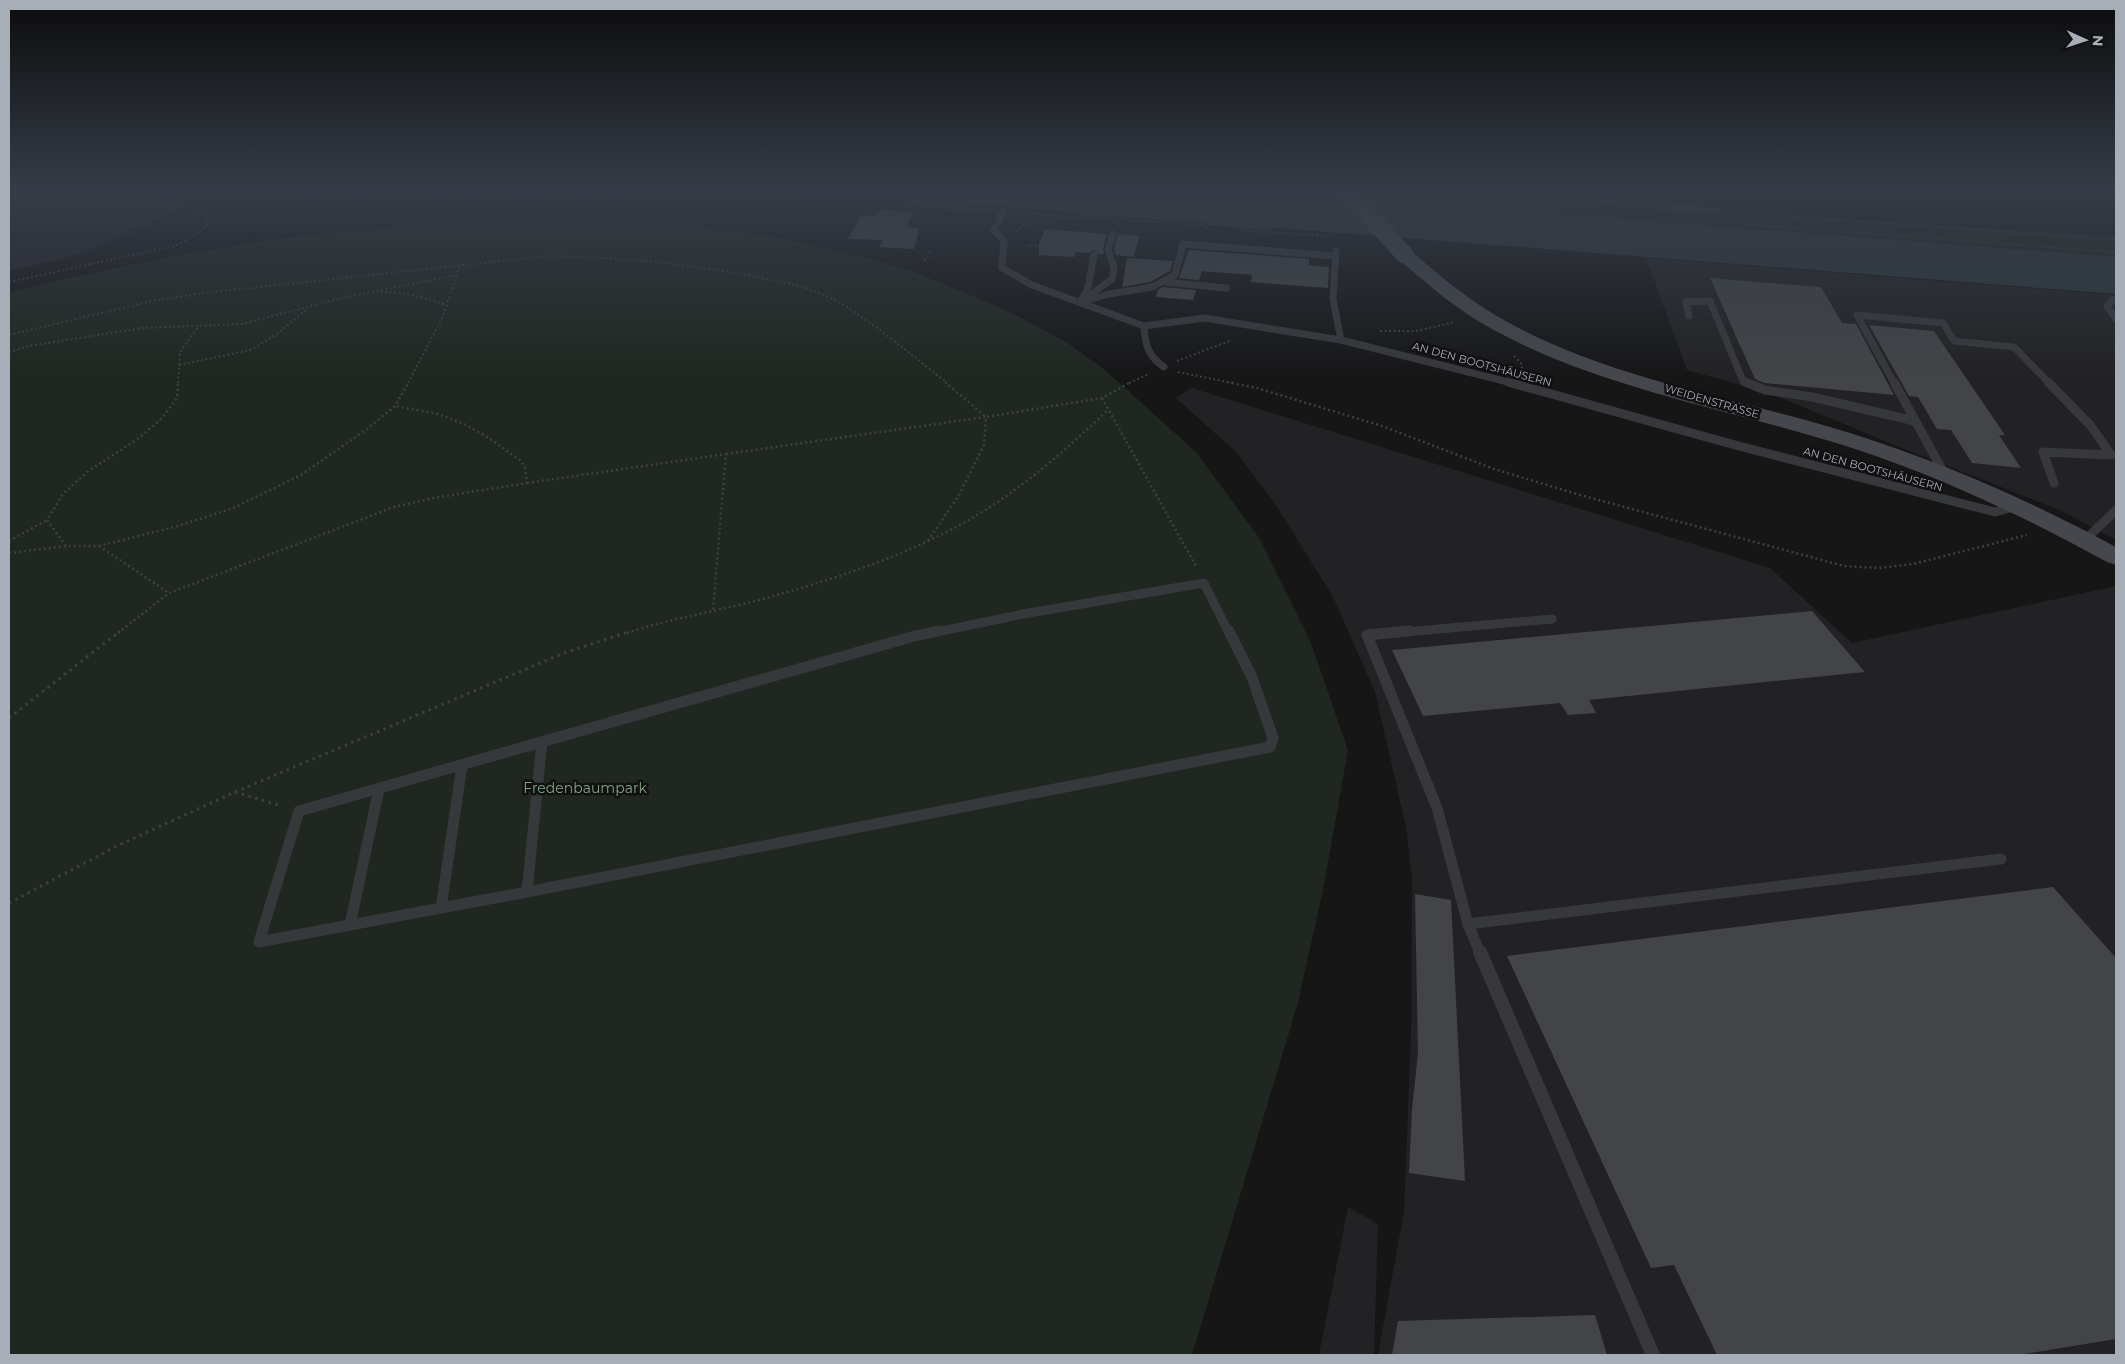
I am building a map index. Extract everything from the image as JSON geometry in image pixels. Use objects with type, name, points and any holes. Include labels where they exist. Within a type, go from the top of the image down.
[{"type":"street","name":"WEIDENSTRASSE","points":[[1401,252],[1422,272],[1466,306],[1488,320],[1545,346],[1596,366],[1652,384],[1840,436],[1900,456],[2019,506],[2061,526],[2116,557]]},
{"type":"lane","name":"AN DEN BOOTSHÄUSERN","points":[[1001,252],[1002,268],[1008,274],[1032,285],[1144,326],[1204,318],[1340,336],[1735,445],[1995,512],[2019,506]]},
{"type":"lane","points":[[1080,302],[1112,279],[1114,268],[1109,252]]},
{"type":"lane","points":[[1080,302],[1109,294],[1152,287],[1163,282],[1175,275],[1181,252]]},
{"type":"lane","points":[[1300,252],[1336,254],[1333,299],[1340,336]]},
{"type":"lane","points":[[1080,302],[1088,288],[1094,255]]},
{"type":"lane","points":[[1163,282],[1226,288]]},
{"type":"lane","points":[[2116,300],[2112,300],[2108,306],[2116,319]]},
{"type":"lane","points":[[1689,316],[1686,302],[1710,301],[1743,381],[1765,390],[1812,397],[1915,421]]},
{"type":"lane","points":[[1945,475],[1857,314],[1943,324],[1954,342],[2014,347],[2091,426],[2111,455],[2043,452],[2054,483]]},
{"type":"lane","points":[[1144,326],[1146,348],[1150,358],[1164,367]]},
{"type":"lane","points":[[2085,540],[2116,510]]},
{"type":"lane","points":[[1204,582],[1252,677],[1273,738],[1270,747],[527,892],[259,942],[299,812],[912,637],[1023,614],[1204,582]]},
{"type":"lane","points":[[1552,619],[1367,635],[1437,808],[1468,924],[1652,1355]]},
{"type":"lane","points":[[527,892],[542,742]]},
{"type":"lane","points":[[441,908],[462,765]]},
{"type":"lane","points":[[350,925],[379,789]]},
{"type":"lane","points":[[1468,924],[2001,859]]},
{"type":"path","points":[[9,282],[146,252]]},
{"type":"path","points":[[924,257],[922,260],[926,260],[930,252]]},
{"type":"path","points":[[9,335],[152,301],[204,293],[546,256],[581,256],[652,261],[723,270],[782,282],[837,301],[933,370],[986,417]]},
{"type":"path","points":[[9,553],[66,546],[99,546],[174,527],[240,504],[302,475],[368,429],[395,406],[430,344],[447,305],[460,265]]},
{"type":"path","points":[[9,352],[38,344],[142,328],[242,324],[378,291],[457,275]]},
{"type":"path","points":[[378,291],[409,294],[447,305]]},
{"type":"path","points":[[179,365],[251,350],[277,334],[309,307]]},
{"type":"path","points":[[1340,336],[1416,331],[1450,323]]},
{"type":"path","points":[[9,541],[46,520],[63,494],[87,472],[139,438],[162,418],[177,398],[180,352],[198,327]]},
{"type":"path","points":[[9,718],[169,593],[394,508],[433,498],[527,483],[986,417],[1102,398],[1138,378],[1235,338]]},
{"type":"path","points":[[1164,367],[1179,372],[1257,388],[1322,406],[1382,426],[1494,469],[1844,566],[1879,568],[1913,564],[2061,526]]},
{"type":"path","points":[[1102,398],[1204,582]]},
{"type":"path","points":[[395,406],[424,409],[444,414],[481,432],[516,457],[525,468],[527,483]]},
{"type":"path","points":[[9,903],[116,846],[235,792],[564,652],[648,626],[763,599],[870,566],[928,542],[1001,500],[1046,468],[1109,408]]},
{"type":"path","points":[[928,542],[959,495],[984,445],[986,417]]},
{"type":"path","points":[[713,610],[726,454]]},
{"type":"path","points":[[46,520],[66,546]]},
{"type":"path","points":[[99,546],[169,593]]},
{"type":"path","points":[[235,792],[299,812]]},
{"type":"shaded area","points":[[9,252],[83,252],[62,259],[9,271]]},
{"type":"shaded area","points":[[1579,252],[2047,252],[2116,257],[2116,294]]},
{"type":"shaded area","points":[[1646,258],[2116,295],[2116,540],[2062,511],[1769,393],[1687,370]]},
{"type":"shaded area","points":[[1192,388],[1770,568],[1852,643],[2116,586],[2116,1355],[1378,1355],[1404,1211],[1411,1035],[1412,879],[1406,827],[1375,692],[1333,597],[1276,505],[1236,452],[1176,398]]},
{"type":"shaded area","points":[[1348,1207],[1378,1224],[1374,1355],[1319,1355]]},
{"type":"green space","name":"Fredenbaumpark","points":[[839,252],[912,271],[1014,314],[1066,342],[1105,370],[1196,452],[1260,539],[1311,643],[1348,750],[1323,890],[1297,1006],[1192,1355],[9,1355],[9,292],[189,253]]},
{"type":"green space","points":[[2046,252],[2116,252],[2116,257]]},
{"type":"building","points":[[1039,252],[1091,252],[1076,252],[1074,257],[1039,255]]},
{"type":"building","points":[[1115,252],[1135,252],[1134,257],[1116,255]]},
{"type":"building","points":[[1188,252],[1309,259],[1309,265],[1329,267],[1328,288],[1251,282],[1252,275],[1202,271],[1199,280],[1179,278]]},
{"type":"building","points":[[1127,258],[1173,261],[1170,271],[1150,282],[1122,287]]},
{"type":"building","points":[[1710,278],[1821,287],[1842,323],[1856,324],[1894,395],[1764,383],[1755,379]]},
{"type":"building","points":[[1163,287],[1196,290],[1193,300],[1156,297],[1158,290]]},
{"type":"building","points":[[1869,325],[1934,331],[2005,435],[1999,435],[2021,468],[1972,463],[1951,430],[1937,429],[1918,397],[1909,396]]},
{"type":"building","points":[[1812,611],[1865,672],[1589,700],[1596,713],[1568,715],[1560,703],[1423,716],[1392,650]]},
{"type":"building","points":[[2053,887],[2116,958],[2116,1339],[2018,1355],[1717,1355],[1674,1265],[1651,1268],[1507,956]]},
{"type":"building","points":[[1415,894],[1451,900],[1465,1181],[1409,1173],[1412,1109],[1418,1053]]},
{"type":"building","points":[[1595,1315],[1607,1355],[1392,1355],[1398,1321]]}]
